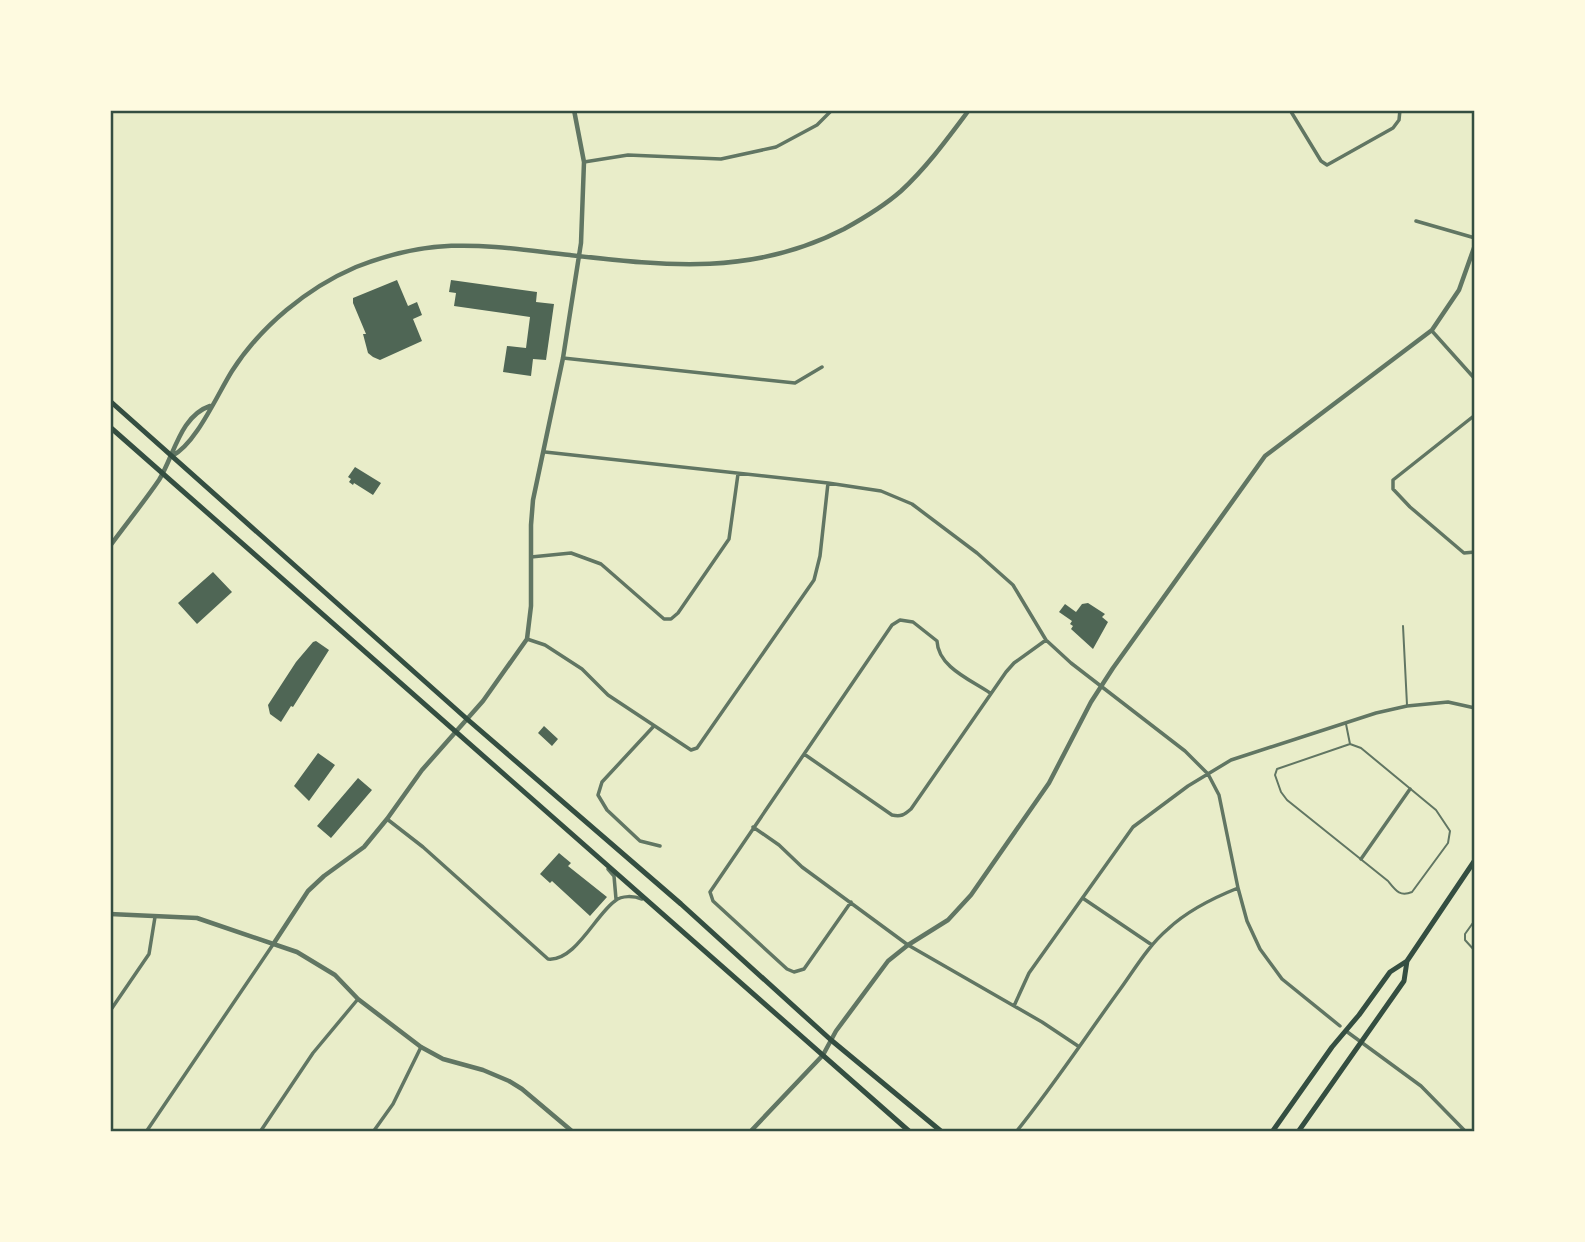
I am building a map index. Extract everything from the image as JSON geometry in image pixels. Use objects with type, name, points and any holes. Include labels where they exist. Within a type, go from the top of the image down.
[{"type":"main road","points":[[110,401],[467,719],[662,887],[831,1041],[942,1132]]},
{"type":"main road","points":[[110,427],[606,865],[743,982],[910,1132]]},
{"type":"main road","points":[[1272,1132],[1390,972],[1407,961],[1475,860]]},
{"type":"main road","points":[[1298,1132],[1404,981],[1407,961]]},
{"type":"street","points":[[146,1132],[307,891],[364,847],[422,769],[499,680],[527,639],[531,606],[530,525],[533,500],[545,452],[580,256],[584,162],[574,110]]},
{"type":"street","points":[[584,162],[628,155],[721,159],[776,147],[817,125],[832,110]]},
{"type":"street","points":[[172,456],[181,451],[208,414],[210,406],[234,368],[262,332],[309,294],[352,269],[398,254],[448,245],[490,246],[662,264],[722,265],[749,262],[827,238],[864,218],[895,196],[936,153],[969,110]]},
{"type":"street","points":[[1290,110],[1321,161],[1327,164],[1393,128],[1399,120],[1400,110]]},
{"type":"street","points":[[1416,221],[1475,238]]},
{"type":"street","points":[[750,1132],[822,1055],[878,973],[908,945],[948,920],[971,895],[1049,783],[1101,686],[1265,456],[1432,330],[1460,290],[1475,245]]},
{"type":"street","points":[[1432,330],[1475,379]]},
{"type":"street","points":[[563,358],[795,383],[822,366]]},
{"type":"street","points":[[110,547],[162,474],[172,456],[174,444],[199,410],[210,406]]},
{"type":"street","points":[[1475,415],[1393,480],[1393,489],[1410,507],[1464,553],[1475,552]]},
{"type":"street","points":[[545,452],[828,483],[881,491],[912,504],[977,553],[1013,585],[1046,640],[1185,751],[1208,774],[1219,795],[1238,888],[1247,921],[1260,949],[1274,969],[1301,996],[1340,1026]]},
{"type":"street","points":[[531,557],[571,553],[601,564],[664,619],[671,619],[678,613],[729,539],[738,474]]},
{"type":"street","points":[[527,639],[545,645],[582,669],[608,695],[691,750],[700,744],[814,580],[820,556],[828,483]]},
{"type":"street","points":[[850,902],[804,968],[797,972],[787,969],[710,896],[711,888],[891,625],[900,620],[913,622],[934,637],[942,657],[951,667],[990,693]]},
{"type":"street","points":[[804,754],[892,815],[899,817],[911,809],[990,693],[1014,663],[1046,640]]},
{"type":"street","points":[[1014,1006],[1029,974],[1138,822],[1168,799],[1231,760],[1376,713],[1407,706],[1448,702],[1475,708]]},
{"type":"street","points":[[653,727],[602,782],[598,796],[607,810],[640,841],[660,846]]},
{"type":"street","points":[[1361,859],[1410,789]]},
{"type":"street","points":[[387,819],[423,847],[548,959],[561,957],[579,943],[616,900],[636,897],[646,900]]},
{"type":"street","points":[[753,827],[779,845],[802,867],[908,945],[1078,1046]]},
{"type":"street","points":[[606,865],[614,876],[616,900]]},
{"type":"street","points":[[1016,1132],[1064,1070],[1078,1046],[1152,945],[1188,913],[1213,898],[1238,888]]},
{"type":"street","points":[[1084,898],[1152,945]]},
{"type":"street","points":[[110,914],[197,918],[274,943],[315,961],[335,975],[358,999],[421,1047],[443,1059],[483,1070],[509,1081],[573,1132]]},
{"type":"street","points":[[110,1012],[149,954],[155,917]]},
{"type":"street","points":[[260,1132],[313,1053],[358,999]]},
{"type":"street","points":[[1346,1031],[1421,1086],[1466,1132]]},
{"type":"street","points":[[373,1132],[393,1104],[421,1047]]},
{"type":"street","points":[[897,1132],[902,1125]]},
{"type":"lane","points":[[1403,626],[1407,706]]},
{"type":"lane","points":[[1345,723],[1350,744]]},
{"type":"lane","points":[[1350,744],[1362,748],[1436,810],[1447,825],[1451,836],[1448,843],[1412,892],[1405,895],[1397,892],[1388,881],[1287,800],[1281,792],[1275,775],[1277,769],[1350,744]]},
{"type":"lane","points":[[1475,920],[1465,934],[1465,940],[1475,951]]},
{"type":"building","points":[[397,280],[408,306],[417,302],[422,315],[413,319],[422,341],[380,360],[368,353],[363,334],[366,334],[353,298]]},
{"type":"building","points":[[451,280],[537,292],[536,302],[554,304],[546,360],[533,359],[531,376],[503,372],[507,346],[526,348],[530,317],[454,306],[456,293],[449,292]]},
{"type":"building","points":[[355,467],[381,483],[373,495],[349,482],[351,479],[348,477]]},
{"type":"building","points":[[213,572],[232,592],[197,624],[178,603]]},
{"type":"building","points":[[1088,603],[1105,614],[1102,617],[1108,622],[1093,649],[1071,629],[1072,621],[1059,612],[1065,604],[1076,612],[1082,604]]},
{"type":"building","points":[[316,641],[329,650],[281,722],[270,714],[268,705],[296,662]]},
{"type":"building","points":[[544,726],[558,739],[552,746],[538,733]]},
{"type":"building","points":[[318,753],[335,765],[309,801],[294,786]]},
{"type":"building","points":[[358,778],[372,790],[331,838],[317,826]]},
{"type":"building","points":[[559,853],[571,863],[568,866],[607,897],[590,916],[552,881],[550,883],[540,874]]}]
